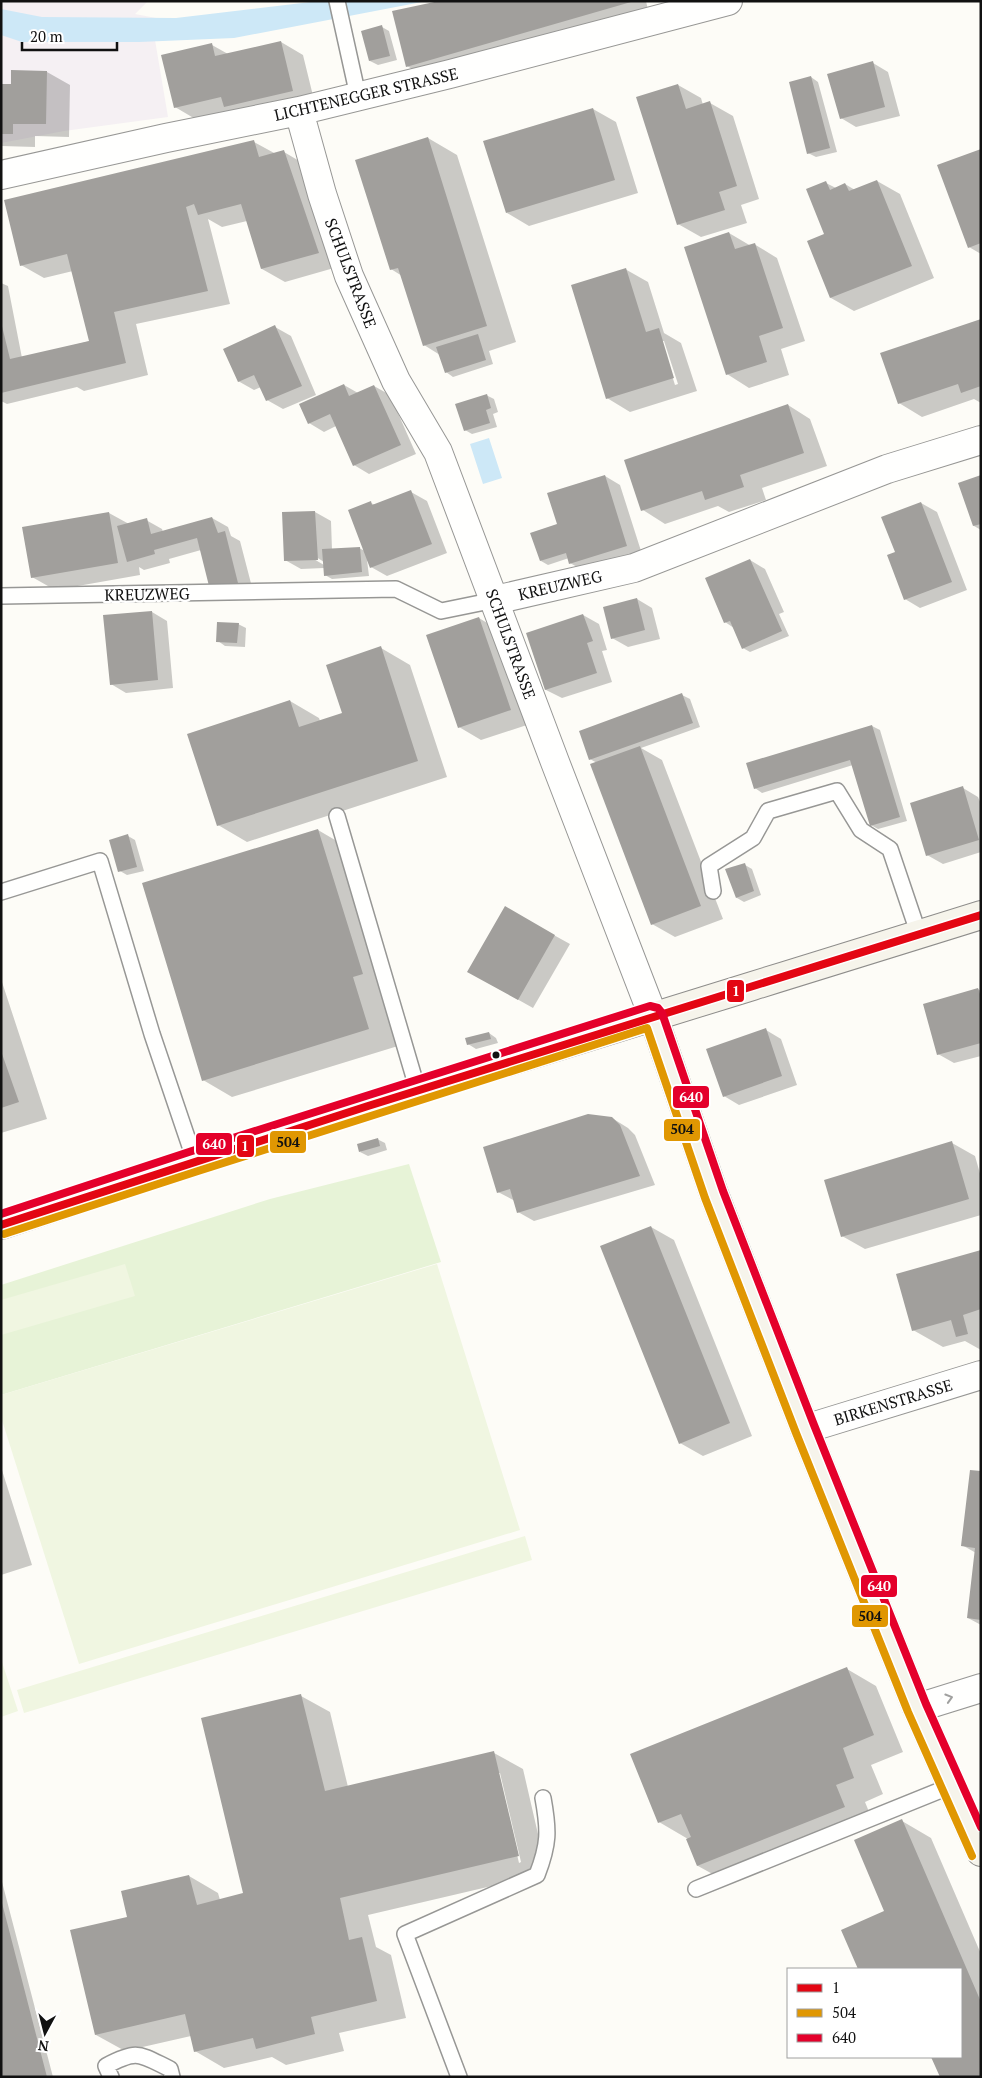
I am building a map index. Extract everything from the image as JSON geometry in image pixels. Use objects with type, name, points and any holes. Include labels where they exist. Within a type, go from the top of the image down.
[{"type":"main road","points":[[1,1225],[195,1161],[653,1016],[981,915]]},
{"type":"main road","name":"SCHULSTRASSE","points":[[653,1016],[714,1194],[804,1429],[917,1708],[981,1852]]},
{"type":"street","name":"LICHTENEGGER STRASSE","points":[[1,175],[166,138],[299,111],[728,1]]},
{"type":"street","name":"SCHULSTRASSE","points":[[299,111],[322,194],[349,276],[396,381],[438,452],[653,1016]]},
{"type":"street","name":"KREUZWEG","points":[[495,600],[634,568],[887,469],[981,440]]},
{"type":"street","name":"BIRKENSTRASSE","points":[[804,1429],[981,1375]]},
{"type":"street","points":[[917,1708],[981,1688]]},
{"type":"lane","points":[[337,1],[358,96]]},
{"type":"lane","name":"KREUZWEG","points":[[1,596],[396,589],[441,611],[495,600]]},
{"type":"lane","points":[[713,891],[709,866],[753,838],[768,811],[837,791],[862,830],[890,849],[918,935]]},
{"type":"lane","points":[[337,816],[418,1091]]},
{"type":"lane","points":[[1,892],[100,861],[152,1034],[195,1161]]},
{"type":"lane","points":[[696,1889],[951,1786]]},
{"type":"lane","points":[[459,2077],[405,1934],[537,1875],[546,1853],[548,1825],[543,1798]]},
{"type":"lane","points":[[112,2077],[106,2066],[133,2054],[146,2057],[170,2069],[172,2077]]},
{"type":"shaded area","points":[[1,1],[148,1],[135,14],[156,18],[155,40],[168,117],[64,131],[1,143]]},
{"type":"green space","points":[[409,1164],[441,1262],[1,1395],[1,1285],[270,1199]]},
{"type":"green space","points":[[125,1264],[135,1296],[1,1335],[1,1300]]},
{"type":"green space","points":[[437,1264],[520,1530],[79,1664],[1,1417],[1,1395]]},
{"type":"green space","points":[[525,1536],[532,1560],[24,1713],[17,1690]]},
{"type":"green space","points":[[1,1659],[18,1711],[1,1717]]},
{"type":"water","points":[[319,1],[427,1],[234,38],[139,42],[22,42],[1,35],[1,9],[42,17],[176,18]]},
{"type":"water","points":[[489,438],[502,478],[483,484],[470,444]]},
{"type":"building","points":[[439,1],[631,2],[406,67],[392,11]]},
{"type":"building","points":[[382,25],[390,56],[369,61],[361,31]]},
{"type":"building","points":[[281,41],[293,91],[224,107],[221,97],[174,108],[161,55],[212,43],[215,56]]},
{"type":"building","points":[[873,61],[885,107],[840,119],[827,74]]},
{"type":"building","points":[[11,70],[47,71],[46,124],[13,124],[13,134],[1,134],[1,84],[11,84]]},
{"type":"building","points":[[811,76],[830,148],[807,154],[789,82]]},
{"type":"building","points":[[678,84],[686,109],[710,101],[737,186],[719,192],[725,210],[677,225],[636,97]]},
{"type":"building","points":[[593,108],[615,180],[506,213],[483,141]]},
{"type":"building","points":[[428,137],[487,326],[423,346],[398,268],[390,270],[355,160]]},
{"type":"building","points":[[254,140],[259,157],[284,150],[319,253],[261,269],[241,204],[198,215],[194,204],[186,207],[208,291],[114,312],[126,363],[1,393],[1,322],[10,359],[89,341],[67,254],[20,266],[4,200]]},
{"type":"building","points":[[981,149],[981,243],[968,248],[937,165]]},
{"type":"building","points":[[877,180],[912,266],[830,298],[807,241],[824,234],[806,189],[826,181],[830,190],[845,183],[849,191]]},
{"type":"building","points":[[729,232],[735,249],[755,243],[783,328],[759,336],[767,362],[726,375],[684,247]]},
{"type":"building","points":[[626,268],[646,332],[659,328],[674,378],[606,399],[571,285]]},
{"type":"building","points":[[981,319],[981,386],[961,393],[958,384],[898,404],[880,353]]},
{"type":"building","points":[[275,325],[302,386],[266,401],[254,375],[238,382],[223,349]]},
{"type":"building","points":[[478,334],[486,360],[445,373],[436,347]]},
{"type":"building","points":[[344,384],[349,396],[374,385],[401,445],[353,466],[330,414],[308,424],[299,404]]},
{"type":"building","points":[[487,394],[491,408],[486,410],[490,423],[464,431],[455,404]]},
{"type":"building","points":[[788,404],[804,453],[740,475],[744,487],[705,500],[702,491],[641,511],[624,460]]},
{"type":"building","points":[[605,475],[627,546],[569,564],[566,553],[540,561],[530,533],[557,524],[547,493]]},
{"type":"building","points":[[981,475],[981,524],[973,526],[958,483]]},
{"type":"building","points":[[411,490],[432,544],[370,568],[348,510],[371,501],[372,505]]},
{"type":"building","points":[[921,502],[952,582],[904,600],[887,555],[895,552],[881,517]]},
{"type":"building","points":[[315,511],[318,560],[284,561],[282,512]]},
{"type":"building","points":[[109,512],[118,563],[31,578],[22,527]]},
{"type":"building","points":[[212,517],[218,533],[225,531],[238,583],[209,586],[197,538],[154,550],[155,554],[127,562],[117,526],[147,518],[151,534]]},
{"type":"building","points":[[360,547],[362,572],[324,576],[322,549]]},
{"type":"building","points":[[750,559],[782,631],[742,649],[730,621],[724,623],[705,578]]},
{"type":"building","points":[[637,598],[645,630],[611,639],[603,607]]},
{"type":"building","points":[[152,611],[158,680],[110,685],[103,615]]},
{"type":"building","points":[[583,614],[593,641],[587,643],[597,673],[545,690],[526,633]]},
{"type":"building","points":[[479,617],[511,710],[458,728],[426,635]]},
{"type":"building","points":[[217,622],[239,623],[237,643],[216,642]]},
{"type":"building","points":[[381,646],[418,761],[217,826],[187,734],[290,700],[299,727],[342,713],[326,665]]},
{"type":"building","points":[[682,693],[693,723],[589,760],[579,731]]},
{"type":"building","points":[[872,725],[900,817],[870,826],[850,760],[754,789],[746,763]]},
{"type":"building","points":[[640,746],[701,906],[651,925],[590,764]]},
{"type":"building","points":[[963,786],[979,840],[926,856],[910,803]]},
{"type":"building","points":[[318,829],[363,974],[353,977],[369,1029],[202,1081],[142,883]]},
{"type":"building","points":[[128,834],[137,867],[118,872],[109,840]]},
{"type":"building","points":[[745,863],[754,891],[736,898],[725,869]]},
{"type":"building","points":[[505,906],[555,935],[518,1000],[467,972]]},
{"type":"building","points":[[978,988],[981,997],[981,1043],[937,1055],[923,1004]]},
{"type":"building","points":[[766,1028],[782,1076],[723,1097],[706,1049]]},
{"type":"building","points":[[489,1032],[491,1039],[467,1045],[465,1038]]},
{"type":"building","points":[[1,1051],[19,1102],[1,1108]]},
{"type":"building","points":[[588,1114],[612,1117],[620,1125],[640,1176],[517,1213],[510,1189],[497,1193],[483,1147]]},
{"type":"building","points":[[378,1138],[380,1146],[359,1152],[357,1144]]},
{"type":"building","points":[[952,1141],[969,1199],[841,1237],[824,1180]]},
{"type":"building","points":[[651,1226],[730,1423],[679,1444],[600,1246]]},
{"type":"building","points":[[981,1250],[981,1309],[963,1315],[968,1334],[956,1337],[951,1320],[912,1331],[896,1274]]},
{"type":"building","points":[[970,1470],[981,1471],[981,1620],[967,1618],[975,1548],[961,1546]]},
{"type":"building","points":[[847,1667],[874,1735],[843,1748],[854,1778],[836,1785],[845,1807],[697,1866],[686,1839],[691,1837],[681,1814],[658,1823],[630,1754]]},
{"type":"building","points":[[301,1694],[325,1791],[494,1751],[519,1856],[340,1898],[349,1940],[362,1937],[377,2001],[311,2017],[315,2034],[256,2049],[253,2038],[194,2052],[185,2014],[95,2035],[70,1930],[127,1917],[121,1891],[189,1875],[197,1905],[243,1893],[201,1718]]},
{"type":"building","points":[[902,1819],[981,2002],[981,2077],[940,2077],[931,2058],[962,2058],[962,1968],[858,1968],[841,1930],[884,1911],[854,1840]]},
{"type":"building","points":[[2,1903],[47,2077],[1,2077]]},
{"type":"transit line","name":"1","points":[[1,1225],[368,1106],[981,915]]},
{"type":"transit line","name":"640","points":[[1,1214],[192,1151],[650,1006],[658,1008],[662,1013],[723,1191],[814,1425],[926,1704],[981,1827]]},
{"type":"transit line","name":"504","points":[[4,1234],[647,1028],[705,1198],[796,1433],[908,1712],[972,1856]]}]
